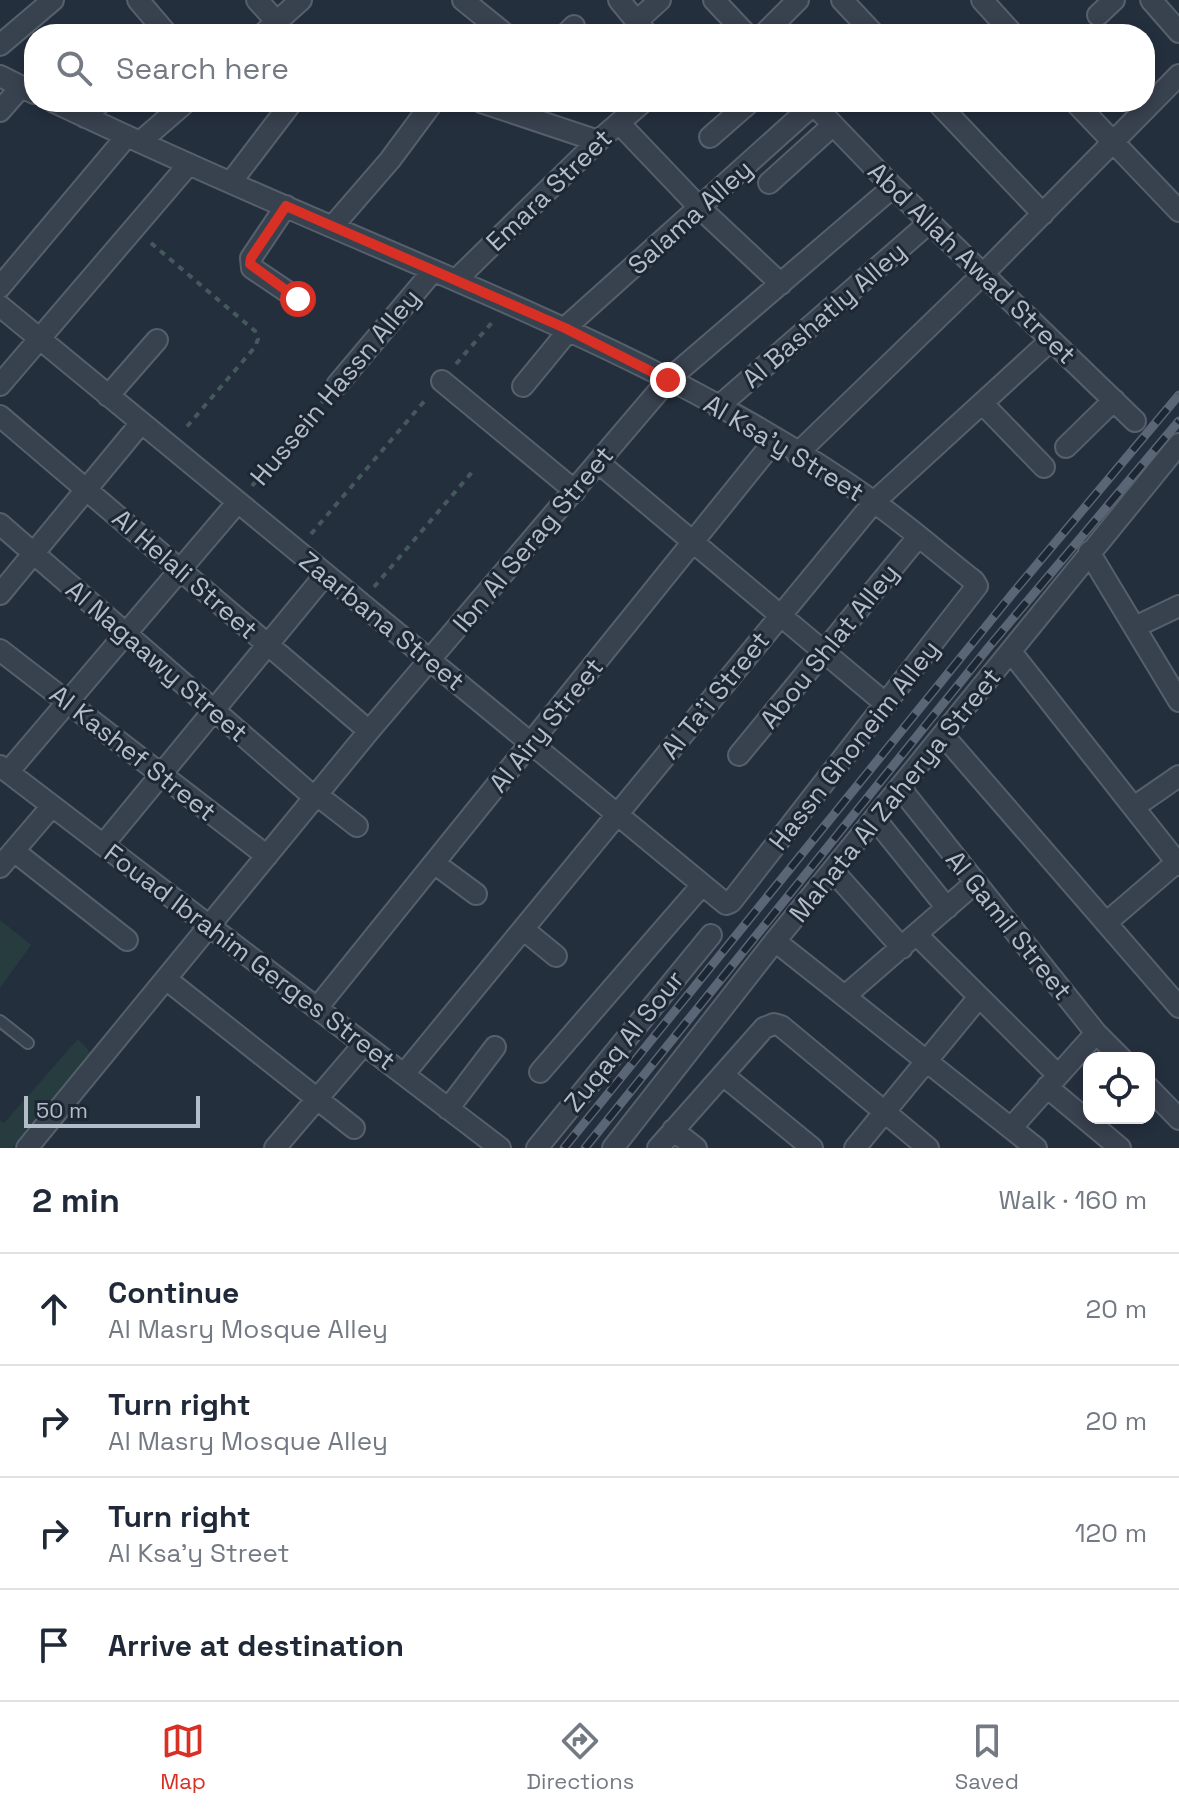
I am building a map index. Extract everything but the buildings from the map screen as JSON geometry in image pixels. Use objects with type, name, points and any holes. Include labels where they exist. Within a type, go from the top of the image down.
[{"type":"street","points":[[25,24],[53,0]]},
{"type":"street","points":[[138,0],[158,24]]},
{"type":"street","points":[[257,0],[268,24]]},
{"type":"street","points":[[277,24],[301,0]]},
{"type":"street","points":[[463,0],[493,24]]},
{"type":"street","points":[[619,0],[639,24]]},
{"type":"street","points":[[645,24],[660,0]]},
{"type":"street","points":[[714,0],[730,24]]},
{"type":"street","points":[[774,24],[798,0]]},
{"type":"street","points":[[842,0],[865,24]]},
{"type":"street","points":[[1098,15],[1114,0]]},
{"type":"street","points":[[1151,0],[1179,32]]},
{"type":"street","points":[[989,2],[1006,24]]},
{"type":"street","points":[[0,45],[24,25]]},
{"type":"street","points":[[0,76],[24,88]]},
{"type":"street","points":[[1155,102],[1177,81]]},
{"type":"street","points":[[0,111],[24,92]]},
{"type":"street","name":"Al Ksa'y Street","points":[[75,112],[567,329],[668,380],[775,440],[874,502],[974,581]]},
{"type":"street","points":[[85,117],[90,112]]},
{"type":"street","points":[[0,287],[134,139],[172,112]]},
{"type":"street","points":[[231,182],[284,112]]},
{"type":"street","points":[[332,227],[390,160],[426,112]]},
{"type":"street","points":[[515,112],[598,141]]},
{"type":"street","name":"Emara Street","points":[[456,280],[632,112]]},
{"type":"street","points":[[710,137],[739,112]]},
{"type":"street","name":"Salama Alley","points":[[523,386],[567,329],[802,112]]},
{"type":"street","name":"Abd Allah Awad Street","points":[[820,112],[1135,421]]},
{"type":"street","points":[[946,112],[1043,214]]},
{"type":"street","points":[[1084,112],[1179,211]]},
{"type":"street","points":[[797,454],[1144,112]]},
{"type":"street","points":[[619,123],[700,208],[781,284]]},
{"type":"street","points":[[769,183],[832,126]]},
{"type":"street","points":[[0,385],[189,164]]},
{"type":"street","name":"Ibn Al Serag Street","points":[[27,1148],[369,731],[668,380],[893,187]]},
{"type":"street","points":[[286,206],[250,264],[298,299]]},
{"type":"street","name":"Al Bashatly Alley","points":[[718,407],[930,222]]},
{"type":"street","name":"Hussein Hassn Alley","points":[[337,385],[433,271]]},
{"type":"street","name":"Zaarbana Street","points":[[0,306],[724,903]]},
{"type":"street","points":[[108,396],[157,340]]},
{"type":"street","name":"Al Ta'i Street","points":[[404,1074],[874,502],[1051,340]]},
{"type":"street","points":[[442,381],[575,491]]},
{"type":"street","points":[[1066,447],[1114,400]]},
{"type":"street","points":[[982,403],[1044,467]]},
{"type":"street","name":"Al Helali Street","points":[[0,416],[369,731]]},
{"type":"street","points":[[0,594],[141,423]]},
{"type":"street","name":"Al Airy Street","points":[[317,1008],[775,440]]},
{"type":"street","name":"Mahata Al Zaherya Street","points":[[613,1148],[775,941],[1179,444]]},
{"type":"street","points":[[599,463],[886,704]]},
{"type":"street","points":[[4,769],[68,702],[237,503]]},
{"type":"street","name":"Al Nagaawy Street","points":[[0,524],[213,712],[357,826]]},
{"type":"street","name":"Abou Shlat Alley","points":[[739,755],[918,537]]},
{"type":"street","points":[[1089,552],[1176,690]]},
{"type":"street","points":[[103,845],[325,575]]},
{"type":"street","name":"Hassn Ghoneim Alley","points":[[724,903],[731,902],[976,589],[974,581]]},
{"type":"street","points":[[1135,627],[1179,606]]},
{"type":"street","name":"Al Kashef Street","points":[[0,650],[267,856]]},
{"type":"street","points":[[1011,652],[1178,863],[1106,923]]},
{"type":"street","points":[[944,736],[1179,1007]]},
{"type":"street","name":"Fouad Ibrahim Gerges Street","points":[[4,769],[500,1148]]},
{"type":"street","points":[[1134,807],[1179,776]]},
{"type":"street","name":"Al Gamil Street","points":[[901,789],[1096,1033],[1115,1052]]},
{"type":"street","points":[[0,867],[52,806]]},
{"type":"street","points":[[876,820],[947,908]]},
{"type":"street","points":[[14,851],[127,940]]},
{"type":"street","points":[[434,863],[476,894]]},
{"type":"street","points":[[834,872],[909,942],[979,997],[1053,1081],[1120,1148]]},
{"type":"street","points":[[845,996],[975,883]]},
{"type":"street","points":[[540,1072],[702,885]]},
{"type":"street","points":[[523,929],[556,956]]},
{"type":"street","name":"Zuqaq Al Sour","points":[[537,1148],[711,935]]},
{"type":"street","points":[[775,941],[1036,1148]]},
{"type":"street","points":[[166,979],[354,1128]]},
{"type":"street","points":[[855,1148],[979,997]]},
{"type":"street","points":[[658,1148],[767,1026],[774,1024],[781,1026],[928,1148]]},
{"type":"street","points":[[1011,1128],[1096,1033]]},
{"type":"street","points":[[275,1148],[364,1044]]},
{"type":"street","points":[[448,1109],[495,1047]]},
{"type":"street","points":[[723,1075],[812,1148]]},
{"type":"street","points":[[1155,1094],[1179,1119]]},
{"type":"street","points":[[673,1130],[696,1148]]},
{"type":"lane","points":[[0,1021],[28,1043]]},
{"type":"path","points":[[134,228],[257,335],[255,347],[169,447]]},
{"type":"path","points":[[296,551],[508,303]]},
{"type":"path","name":"Hussein Hassn Alley","points":[[237,503],[337,385]]},
{"type":"path","points":[[359,604],[473,471]]},
{"type":"green space","points":[[0,920],[31,945],[0,988]]},
{"type":"green space","points":[[78,1039],[92,1054],[12,1148],[0,1148],[0,1120],[4,1123]]},
{"type":"railway","points":[[564,1148],[1013,593],[1179,395]]},
{"type":"railway","points":[[585,1148],[988,648],[1179,421]]},
{"type":"route","points":[[298,299],[250,264],[286,206],[565,328],[668,380]]}]
